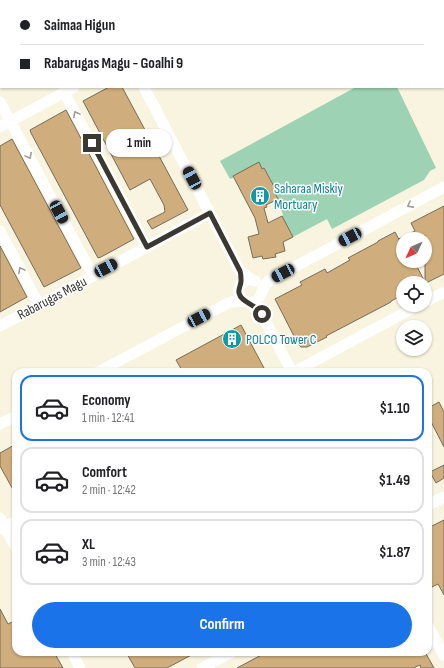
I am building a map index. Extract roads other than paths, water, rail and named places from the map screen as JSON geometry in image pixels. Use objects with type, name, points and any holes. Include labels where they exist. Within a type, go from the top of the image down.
[{"type":"street","points":[[0,127],[72,88]]},
{"type":"street","points":[[145,88],[240,271],[241,281],[239,287],[228,303]]},
{"type":"street","points":[[64,92],[147,247]]},
{"type":"street","points":[[0,102],[93,276]]},
{"type":"street","points":[[260,311],[259,302],[261,295],[266,283],[270,280],[444,187]]},
{"type":"street","name":"Rabarugas Magu","points":[[0,326],[210,213]]},
{"type":"street","points":[[0,231],[39,305]]},
{"type":"street","points":[[106,368],[228,303],[238,301],[255,302],[258,300],[261,295],[260,286],[256,281],[252,280],[240,271]]},
{"type":"street","points":[[239,287],[245,281],[252,280]]},
{"type":"street","points":[[239,287],[240,296],[260,311],[291,368]]},
{"type":"street","points":[[432,298],[444,292]]},
{"type":"street","points":[[301,368],[406,312]]},
{"type":"street","points":[[0,424],[12,418]]},
{"type":"street","points":[[432,503],[444,497]]},
{"type":"street","points":[[12,522],[2,525],[12,541]]},
{"type":"street","points":[[432,634],[444,656]]},
{"type":"street","points":[[74,656],[80,668]]},
{"type":"street","points":[[202,668],[224,656]]},
{"type":"place","name":"Saharaa Miskiy Mortuary","points":[[260,196]]},
{"type":"place","name":"POLCO Tower C","points":[[232,339]]}]
